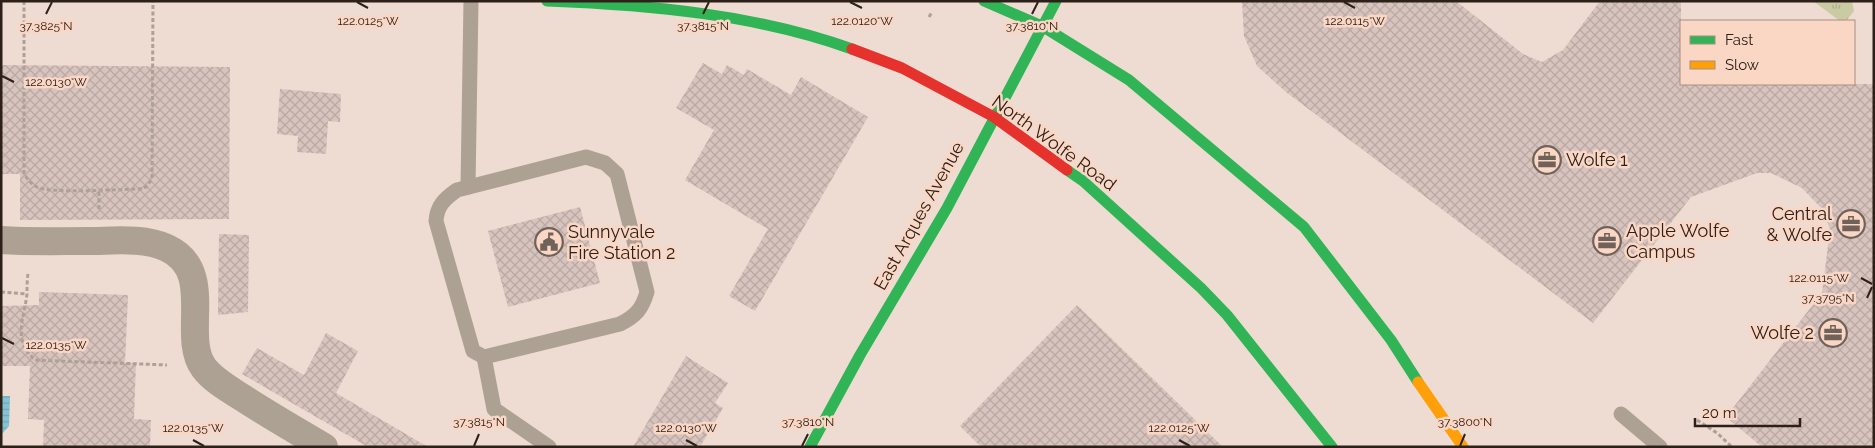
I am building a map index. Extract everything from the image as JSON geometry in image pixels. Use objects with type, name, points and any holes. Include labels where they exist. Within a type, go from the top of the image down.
[{"type":"main road","name":"North Wolfe Road","points":[[547,1],[593,3],[706,14],[774,26],[842,46],[902,68],[994,117],[1083,181],[1201,288],[1227,315],[1332,447]]},
{"type":"main road","points":[[984,1],[1042,26],[1129,80],[1304,227],[1391,340],[1463,447]]},
{"type":"main road","name":"East Arques Avenue","points":[[810,447],[860,355],[947,208],[1056,1]]},
{"type":"street","points":[[1,240],[29,242],[131,240],[155,244],[177,254],[185,262],[194,283],[197,348],[203,366],[223,385],[324,447]]},
{"type":"lane","points":[[468,187],[472,1]]},
{"type":"lane","points":[[586,157],[605,163],[617,174],[647,292],[643,307],[632,318],[620,324],[484,357],[474,351],[436,222],[436,210],[445,198],[456,190],[586,157]]},
{"type":"lane","points":[[484,357],[494,409],[549,447]]},
{"type":"lane","points":[[1620,414],[1660,447]]},
{"type":"path","points":[[24,1],[24,172],[31,183],[43,189],[99,190],[140,189],[146,187],[152,179],[153,1]]},
{"type":"path","points":[[929,17],[932,12]]},
{"type":"path","points":[[29,242],[27,294],[20,326],[23,344],[27,353],[35,360],[203,366]]},
{"type":"path","points":[[1,292],[27,294]]},
{"type":"path","points":[[1697,420],[1717,433],[1732,447]]},
{"type":"green space","points":[[1813,1],[1852,1],[1854,11],[1847,20],[1839,20]]},
{"type":"water","points":[[1,396],[10,396],[9,426],[1,435]]},
{"type":"building","name":"Central & Wolfe","points":[[1242,1],[1456,1],[1523,54],[1542,62],[1563,50],[1600,1],[1681,1],[1680,85],[1874,84],[1874,447],[1762,447],[1726,417],[1822,293],[1830,230],[1821,208],[1802,188],[1771,173],[1757,173],[1691,197],[1593,323],[1286,92],[1257,66],[1244,36]]},
{"type":"building","points":[[703,63],[722,74],[727,65],[744,75],[747,69],[791,95],[801,77],[868,117],[755,311],[729,296],[768,229],[685,180],[714,130],[676,108]]},
{"type":"building","points":[[1,65],[230,67],[229,219],[20,220],[20,174],[1,174]]},
{"type":"building","points":[[280,89],[341,94],[340,122],[328,121],[326,154],[297,152],[298,136],[277,134]]},
{"type":"building","points":[[580,207],[600,283],[508,307],[488,231]]},
{"type":"building","points":[[219,234],[249,235],[248,312],[218,315]]},
{"type":"building","points":[[39,292],[128,295],[125,363],[136,363],[134,419],[151,420],[150,447],[43,447],[44,420],[28,419],[30,366],[1,366],[1,306],[39,305]]},
{"type":"building","points":[[1077,305],[1223,447],[981,447],[960,426]]},
{"type":"building","points":[[326,333],[358,351],[336,393],[428,447],[368,447],[242,374],[257,348],[304,375]]},
{"type":"building","points":[[686,356],[728,383],[715,403],[723,408],[700,447],[633,447]]},
{"type":"traffic: fast","points":[[547,1],[624,5],[740,19],[778,27],[852,49]]},
{"type":"traffic: fast","points":[[984,1],[1042,26],[1129,80],[1304,227],[1391,340],[1418,382]]},
{"type":"traffic: fast","points":[[810,447],[860,355],[947,208],[1056,1]]},
{"type":"traffic: fast","points":[[1067,170],[1083,181],[1201,288],[1227,315],[1332,447]]},
{"type":"traffic: slow","points":[[1418,382],[1463,447]]},
{"type":"traffic: jam","points":[[852,49],[902,68],[994,117],[1067,170]]},
{"type":"place","name":"Wolfe 1","points":[[1547,160]]},
{"type":"place","name":"Central & Wolfe","points":[[1851,224]]},
{"type":"place","name":"Apple Wolfe Campus","points":[[1607,241]]},
{"type":"place","name":"Sunnyvale Fire Station 2","points":[[549,242]]},
{"type":"place","name":"Wolfe 2","points":[[1833,333]]}]
